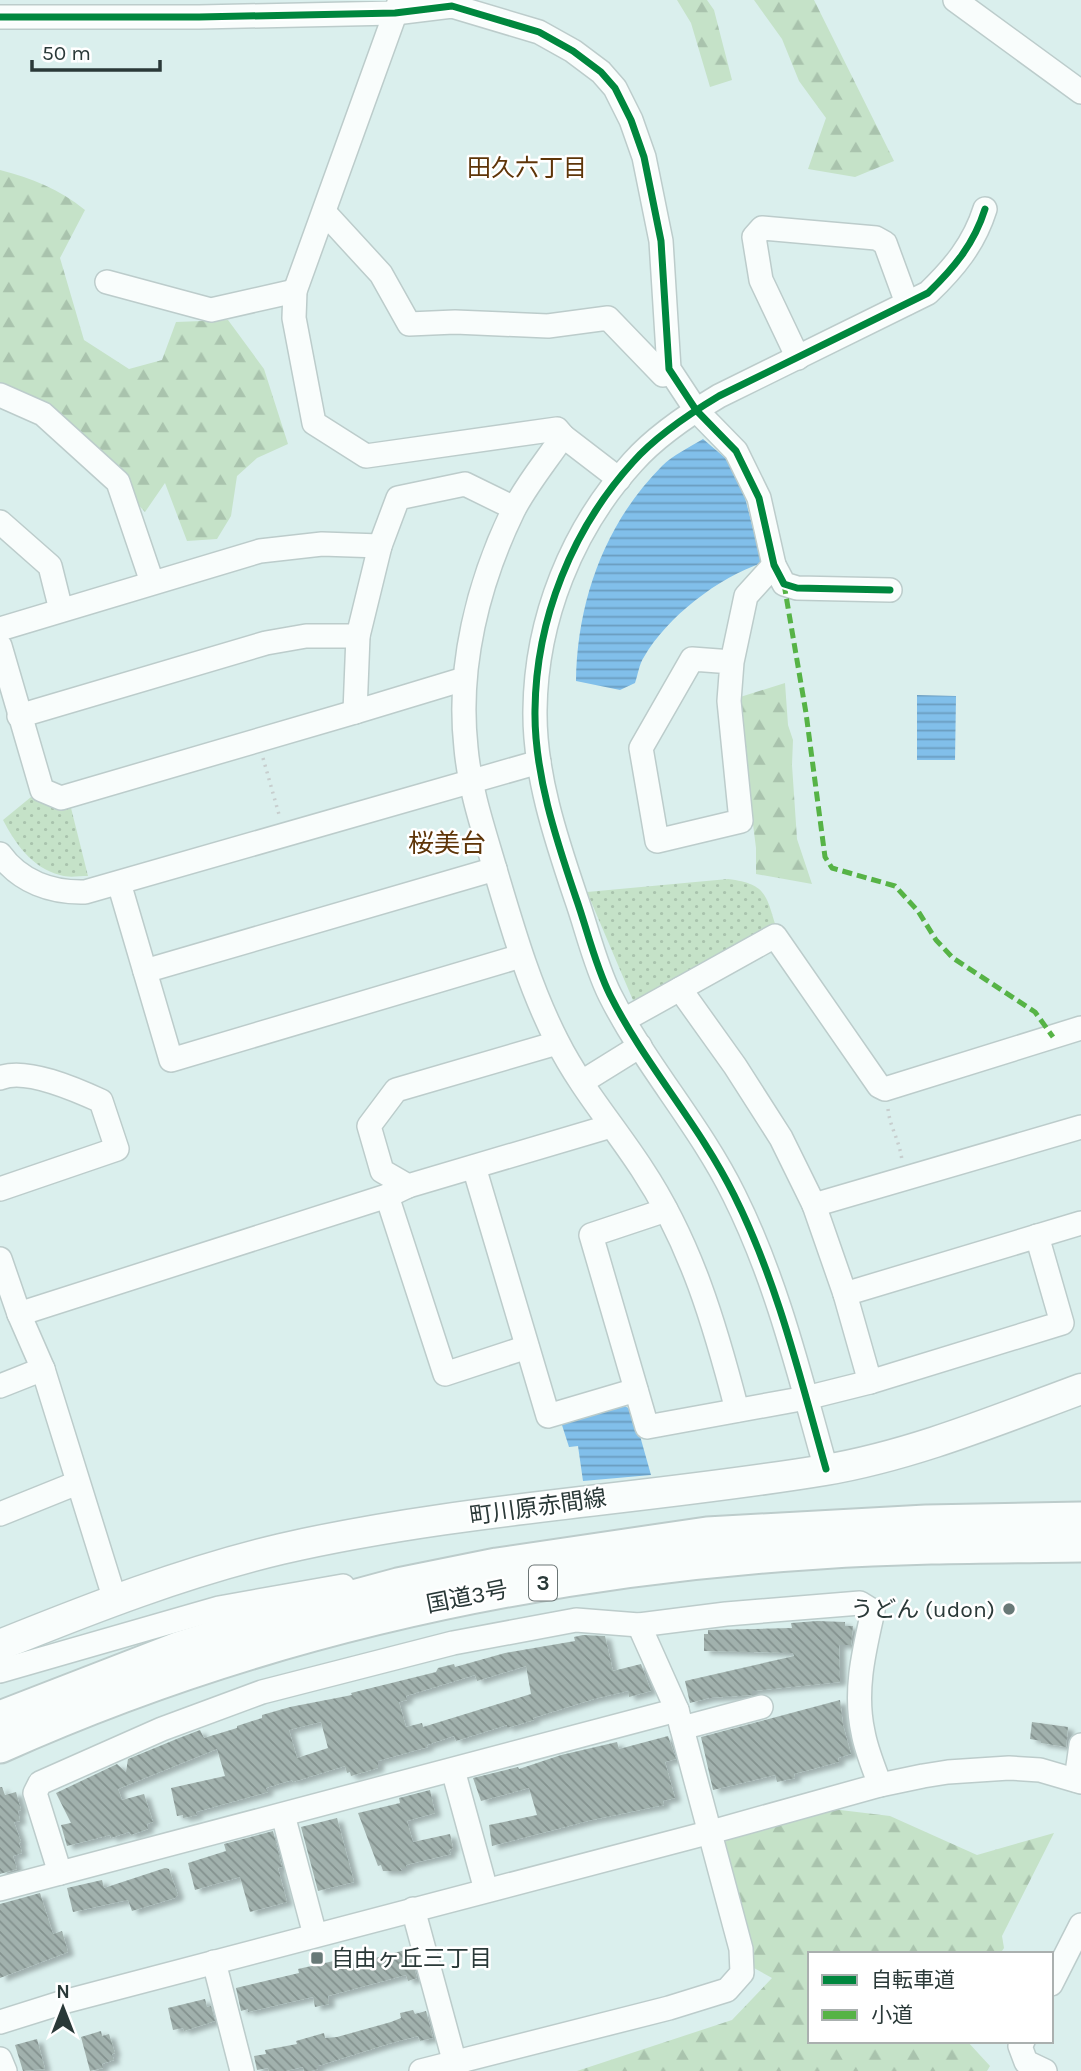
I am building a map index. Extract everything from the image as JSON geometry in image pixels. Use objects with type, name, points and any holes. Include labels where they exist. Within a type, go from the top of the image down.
[{"type":"highway","name":"国道3号","points":[[6,1737],[181,1648],[397,1585],[498,1565],[706,1534],[926,1522],[1081,1519]]},
{"type":"highway","name":"国道3号","points":[[6,1737],[295,1639],[403,1610],[500,1591],[608,1573],[707,1561],[904,1557],[1081,1545]]},
{"type":"main road","name":"町川原赤間線","points":[[0,1645],[163,1583],[281,1549],[526,1508],[826,1469],[942,1440],[1081,1389]]},
{"type":"street","points":[[955,0],[1081,92]]},
{"type":"street","points":[[397,6],[295,291],[294,318],[314,423],[366,456],[557,429],[619,479]]},
{"type":"street","points":[[0,18],[202,8],[452,6],[539,32],[573,51],[601,72],[615,88],[631,120],[644,157],[661,242],[669,369],[696,410],[736,451],[759,498],[774,565],[784,584],[797,589],[890,590]]},
{"type":"street","points":[[826,1469],[768,1276],[734,1194],[609,993],[567,870],[539,762],[535,712],[538,666],[547,621],[574,547],[634,461],[696,410],[719,396],[928,293],[965,253],[978,230],[985,209]]},
{"type":"street","points":[[325,213],[381,274],[409,324],[455,322],[548,326],[608,318],[663,375],[669,369]]},
{"type":"street","points":[[798,358],[761,280],[754,237],[762,228],[876,238],[885,243],[907,303]]},
{"type":"street","points":[[107,282],[211,310],[295,291]]},
{"type":"street","points":[[0,396],[43,414],[118,482],[152,582]]},
{"type":"street","points":[[563,436],[514,508],[494,553],[479,598],[464,679],[466,747],[471,780],[521,956],[558,1043],[611,1126],[643,1170],[698,1276],[714,1321],[737,1410]]},
{"type":"street","points":[[355,712],[358,636],[380,546],[398,498],[465,484],[514,508]]},
{"type":"street","points":[[0,522],[50,566],[61,610]]},
{"type":"street","points":[[0,629],[260,551],[322,544],[380,546]]},
{"type":"street","points":[[732,662],[692,659],[641,748],[657,841],[741,821],[730,715],[732,662],[746,596],[774,565]]},
{"type":"street","points":[[19,716],[266,643],[306,636],[358,636]]},
{"type":"street","points":[[0,646],[42,790],[61,798],[464,679]]},
{"type":"street","points":[[0,854],[22,876],[54,890],[85,892],[539,762]]},
{"type":"street","points":[[145,971],[495,869]]},
{"type":"street","points":[[119,883],[171,1060],[521,956]]},
{"type":"street","points":[[624,1020],[775,936],[879,1086],[885,1089],[1081,1028]]},
{"type":"street","points":[[680,989],[735,1066],[781,1138],[814,1205],[845,1294],[870,1382]]},
{"type":"street","points":[[408,1186],[382,1171],[369,1126],[396,1090],[558,1043]]},
{"type":"street","points":[[582,1082],[640,1046]]},
{"type":"street","points":[[0,1078],[9,1074],[41,1080],[71,1087],[101,1101],[117,1149],[0,1189]]},
{"type":"street","points":[[19,1314],[387,1196],[408,1186],[611,1126]]},
{"type":"street","points":[[814,1205],[1081,1127]]},
{"type":"street","points":[[474,1167],[548,1416],[636,1390]]},
{"type":"street","points":[[387,1196],[445,1374],[527,1347]]},
{"type":"street","points":[[666,1210],[591,1235],[647,1427],[806,1398],[870,1382],[1062,1323],[1037,1236]]},
{"type":"street","points":[[845,1294],[1081,1223]]},
{"type":"street","points":[[0,1259],[19,1314],[43,1369],[115,1600]]},
{"type":"street","points":[[0,1386],[43,1369]]},
{"type":"street","points":[[0,1514],[77,1483]]},
{"type":"street","points":[[0,1671],[219,1608],[398,1577],[498,1565]]},
{"type":"street","points":[[60,1873],[35,1793],[40,1783],[162,1728],[262,1692],[453,1643],[576,1620],[639,1625],[860,1603],[873,1611],[859,1683],[859,1709],[863,1734],[880,1785]]},
{"type":"street","points":[[421,2071],[456,2067],[669,2008],[727,1990],[741,1973],[741,1949],[679,1719],[639,1625]]},
{"type":"street","points":[[0,1889],[453,1770],[679,1719],[761,1707]]},
{"type":"street","points":[[0,2022],[67,2001],[880,1785],[948,1772],[1009,1768],[1040,1770],[1079,1781],[1081,1745]]},
{"type":"street","points":[[453,1770],[486,1890]]},
{"type":"street","points":[[282,1815],[315,1935]]},
{"type":"street","points":[[414,1909],[456,2067]]},
{"type":"street","points":[[1053,1980],[1081,1925]]},
{"type":"street","points":[[214,1962],[242,2071]]},
{"type":"street","points":[[1022,2043],[1020,2046],[1026,2062],[1045,2071]]},
{"type":"street","points":[[0,2059],[5,2071]]},
{"type":"path","points":[[260,738],[283,835]]},
{"type":"path","points":[[885,1089],[891,1127],[900,1144],[904,1179]]},
{"type":"green space","points":[[677,0],[707,0],[714,10],[732,80],[710,87],[691,23]]},
{"type":"green space","points":[[754,0],[814,0],[894,161],[855,177],[808,169],[826,118],[799,81],[782,39]]},
{"type":"green space","points":[[0,170],[45,185],[85,210],[60,258],[84,340],[129,369],[162,360],[176,322],[228,320],[264,369],[288,444],[257,458],[237,476],[231,516],[217,539],[187,541],[165,483],[145,512],[39,399],[0,383]]},
{"type":"green space","points":[[785,683],[788,725],[793,740],[797,839],[812,884],[756,874],[756,848],[737,698]]},
{"type":"green space","points":[[31,797],[55,808],[71,808],[88,876],[66,876],[50,872],[33,861],[19,846],[3,820]]},
{"type":"green space","points":[[728,879],[750,884],[762,892],[770,906],[776,927],[635,1005],[587,892]]},
{"type":"green space","points":[[807,1806],[890,1816],[977,1855],[1054,1833],[1002,1936],[1004,1948],[1001,1952],[808,1952],[808,2043],[969,2043],[990,2066],[987,2071],[577,2071],[732,2020],[772,1978],[734,1957],[726,1940],[714,1891],[724,1844],[738,1826]]},
{"type":"water","points":[[703,439],[730,462],[742,486],[762,563],[712,588],[680,613],[644,657],[635,683],[620,690],[576,681],[582,622],[598,565],[610,538],[642,488],[662,466]]},
{"type":"water","points":[[917,695],[956,696],[955,760],[917,760]]},
{"type":"water","points":[[620,1403],[633,1411],[651,1475],[583,1481],[578,1446],[569,1447],[561,1422]]},
{"type":"building","points":[[845,1622],[845,1626],[853,1626],[851,1645],[839,1645],[840,1682],[752,1691],[752,1695],[709,1698],[690,1703],[685,1681],[794,1656],[793,1653],[704,1651],[704,1634],[708,1634],[708,1630],[792,1628],[791,1623]]},
{"type":"building","points":[[605,1636],[613,1671],[641,1664],[651,1691],[629,1697],[628,1691],[594,1699],[507,1728],[507,1725],[456,1741],[454,1736],[427,1745],[428,1747],[378,1761],[378,1768],[351,1776],[345,1766],[266,1788],[268,1792],[196,1812],[197,1815],[183,1818],[183,1815],[177,1816],[171,1788],[225,1776],[217,1749],[118,1789],[122,1800],[144,1794],[153,1822],[147,1824],[148,1829],[131,1835],[129,1832],[111,1838],[110,1835],[67,1846],[61,1825],[71,1823],[56,1793],[117,1764],[126,1772],[128,1759],[200,1730],[204,1738],[290,1707],[352,1695],[351,1693],[436,1672],[438,1668],[454,1664],[455,1667],[505,1653],[575,1641],[574,1637]],"holes":[[[526,1666],[531,1694],[423,1727],[422,1723],[406,1727],[399,1702],[407,1700],[406,1696],[475,1675],[477,1681]],[[321,1722],[328,1748],[297,1758],[289,1730]]]},
{"type":"building","points":[[840,1700],[851,1754],[838,1758],[839,1762],[794,1774],[795,1778],[777,1782],[775,1775],[713,1790],[701,1737]]},
{"type":"building","points":[[1032,1722],[1068,1727],[1066,1747],[1030,1739]]},
{"type":"building","points":[[668,1736],[676,1759],[665,1762],[675,1798],[663,1801],[664,1805],[592,1820],[492,1846],[489,1825],[537,1815],[529,1788],[481,1801],[473,1778],[518,1767],[519,1769],[561,1755],[617,1742],[619,1749]]},
{"type":"building","points":[[0,1787],[5,1795],[16,1792],[21,1810],[18,1811],[20,1821],[14,1822],[22,1853],[13,1856],[17,1869],[0,1874]]},
{"type":"building","points":[[430,1790],[435,1813],[407,1821],[413,1842],[450,1834],[453,1848],[449,1850],[451,1854],[406,1865],[407,1868],[400,1868],[402,1871],[383,1871],[381,1865],[378,1866],[358,1813],[400,1803],[399,1798]]},
{"type":"building","points":[[337,1818],[354,1882],[318,1891],[301,1827]]},
{"type":"building","points":[[273,1831],[282,1867],[278,1868],[287,1902],[250,1912],[240,1877],[195,1890],[188,1863],[226,1851],[224,1844]]},
{"type":"building","points":[[169,1869],[178,1895],[175,1898],[132,1911],[128,1900],[73,1912],[67,1888],[102,1880],[104,1888]]},
{"type":"building","points":[[40,1893],[53,1934],[62,1931],[68,1952],[0,1978],[0,1904]]},
{"type":"building","points":[[409,1949],[417,1978],[408,1981],[406,1975],[328,1996],[329,2004],[315,2007],[313,1997],[248,2012],[248,2009],[241,2011],[236,1988],[299,1973],[298,1969],[347,1958],[349,1965]]},
{"type":"building","points":[[205,1999],[207,2007],[211,2006],[215,2021],[184,2031],[183,2028],[173,2030],[168,2008]]},
{"type":"building","points":[[413,2010],[415,2014],[426,2011],[433,2038],[420,2041],[418,2036],[388,2044],[318,2066],[318,2069],[311,2071],[304,2071],[303,2067],[285,2071],[269,2071],[268,2068],[257,2070],[254,2056],[266,2054],[265,2050],[297,2044],[296,2041],[324,2033],[325,2038],[337,2037],[391,2022],[401,2018],[400,2013]]},
{"type":"building","points":[[101,2031],[102,2036],[109,2034],[115,2053],[112,2054],[114,2060],[102,2064],[103,2068],[90,2071],[81,2037]]},
{"type":"building","points":[[37,2039],[45,2069],[23,2071],[15,2045]]},
{"type":"marked path","points":[[784,584],[806,713],[825,857],[832,868],[895,886],[918,911],[936,940],[953,958],[1035,1012],[1053,1037]]},
{"type":"cycle path","points":[[0,17],[395,13],[452,6],[539,32],[573,51],[601,72],[615,88],[631,120],[644,157],[661,241],[669,369],[696,410],[736,451],[759,498],[774,565],[784,584],[797,588],[890,590]]},
{"type":"cycle path","points":[[826,1469],[775,1295],[734,1195],[705,1144],[639,1046],[600,972],[561,853],[542,782],[536,734],[537,676],[550,609],[575,546],[611,488],[642,452],[673,426],[719,396],[928,293],[962,255],[985,209]]},
{"type":"place","name":"うどん (udon)","points":[[1009,1609]]},
{"type":"place","name":"自由ヶ丘三丁目","points":[[317,1958]]},
{"type":"district","name":"田久六丁目","points":[[527,168]]},
{"type":"district","name":"桜美台","points":[[447,843]]}]
